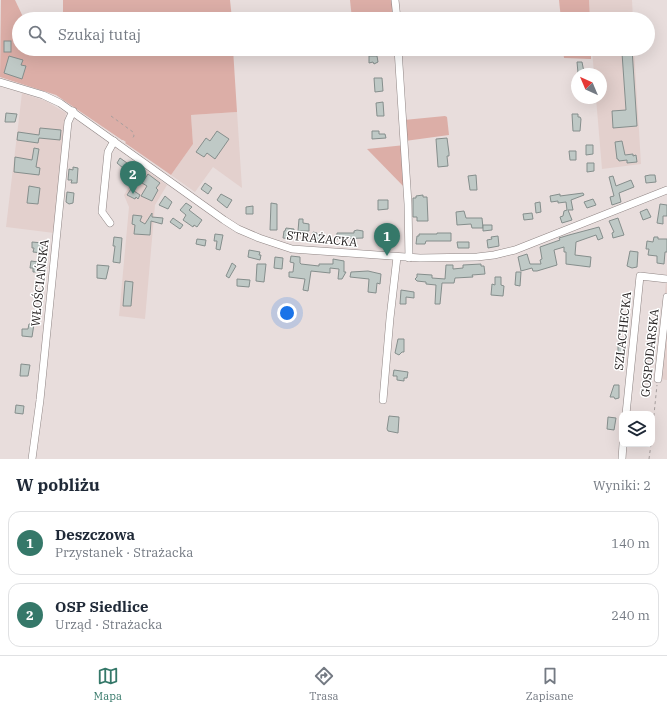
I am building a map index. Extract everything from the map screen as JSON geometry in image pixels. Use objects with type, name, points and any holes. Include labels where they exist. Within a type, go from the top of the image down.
[{"type":"street","points":[[395,0],[396,12]]},
{"type":"street","points":[[398,56],[408,204],[409,258]]},
{"type":"street","name":"STRAŻACKA","points":[[0,82],[43,95],[60,103],[238,229],[292,249],[409,258],[477,258],[503,253],[667,190]]},
{"type":"street","name":"WŁOŚCIAŃSKA","points":[[32,459],[40,400],[68,122],[72,111]]},
{"type":"street","points":[[110,223],[102,212],[108,152],[114,141]]},
{"type":"street","points":[[383,400],[397,257]]},
{"type":"street","name":"SZLACHECKA","points":[[626,411],[640,276],[667,279]]},
{"type":"street","name":"GOSPODARSKA","points":[[658,379],[667,298]]},
{"type":"street","points":[[622,459],[623,447]]},
{"type":"path","points":[[111,116],[133,132],[134,136],[132,139]]},
{"type":"path","name":"GOSPODARSKA","points":[[655,411],[658,379]]},
{"type":"path","points":[[649,459],[651,447]]},
{"type":"shaded area","points":[[1,0],[15,0],[21,12],[12,12],[12,56],[233,56],[237,112],[191,115],[193,144],[171,175],[125,143],[126,142],[56,95],[0,77]]},
{"type":"shaded area","points":[[63,0],[230,0],[231,12],[63,12]]},
{"type":"shaded area","points":[[350,0],[396,0],[397,12],[351,12]]},
{"type":"shaded area","points":[[559,0],[589,0],[590,12],[560,12]]},
{"type":"shaded area","points":[[589,0],[632,0],[633,12],[590,12]]},
{"type":"shaded area","points":[[564,56],[591,56],[591,59],[564,58]]},
{"type":"shaded area","points":[[593,56],[634,56],[641,164],[602,169],[597,104],[607,104],[607,68],[594,68]]},
{"type":"shaded area","points":[[22,93],[46,101],[66,113],[54,233],[6,227]]},
{"type":"shaded area","points":[[237,112],[242,188],[213,167],[195,192],[171,175],[193,144],[191,115]]},
{"type":"shaded area","points":[[447,117],[449,135],[405,141],[404,120]]},
{"type":"shaded area","points":[[405,145],[407,190],[367,149]]},
{"type":"shaded area","points":[[141,167],[167,185],[155,205],[145,319],[119,316],[129,207],[124,195]]},
{"type":"shaded area","points":[[667,268],[667,380],[658,379]]},
{"type":"building","points":[[4,41],[11,41],[11,52],[4,52]]},
{"type":"building","points":[[9,56],[23,60],[21,65],[26,66],[22,79],[4,73]]},
{"type":"building","points":[[369,56],[377,56],[378,62],[374,64],[373,62],[369,63]]},
{"type":"building","points":[[622,56],[632,56],[637,126],[613,128],[612,111],[626,110]]},
{"type":"building","points":[[577,62],[582,62],[583,68],[578,68]]},
{"type":"building","points":[[374,78],[382,78],[383,91],[375,92]]},
{"type":"building","points":[[383,102],[384,116],[377,116],[376,103]]},
{"type":"building","points":[[6,113],[17,114],[15,122],[5,122]]},
{"type":"building","points":[[572,114],[578,114],[578,117],[581,119],[580,131],[573,131]]},
{"type":"building","points":[[40,128],[61,130],[60,140],[39,138],[38,143],[17,140],[18,132],[39,135]]},
{"type":"building","points":[[217,131],[229,139],[215,159],[207,153],[204,157],[196,152],[206,138],[210,141]]},
{"type":"building","points":[[372,131],[379,131],[379,134],[385,134],[386,138],[372,139]]},
{"type":"building","points":[[447,138],[449,153],[449,156],[447,156],[448,166],[438,167],[436,139]]},
{"type":"building","points":[[622,141],[625,155],[636,155],[637,162],[627,163],[627,160],[619,161],[617,159],[615,142]]},
{"type":"building","points":[[586,145],[593,145],[593,154],[586,155]]},
{"type":"building","points":[[34,148],[39,149],[36,167],[40,168],[39,175],[14,172],[15,157],[32,160]]},
{"type":"building","points":[[569,151],[576,151],[576,160],[570,160]]},
{"type":"building","points":[[120,158],[127,163],[123,168],[117,163]]},
{"type":"building","points":[[587,163],[594,163],[594,171],[587,172]]},
{"type":"building","points":[[73,167],[78,168],[77,183],[71,183],[72,180],[68,180],[69,169],[73,170]]},
{"type":"building","points":[[148,174],[160,183],[156,188],[158,190],[152,201],[141,196],[147,186],[142,183]]},
{"type":"building","points":[[476,175],[477,190],[470,190],[468,176]]},
{"type":"building","points":[[655,175],[656,182],[646,183],[645,176]]},
{"type":"building","points":[[613,176],[616,186],[631,180],[634,187],[619,193],[621,202],[612,205],[610,197],[614,196],[609,177]]},
{"type":"building","points":[[205,183],[212,188],[208,194],[201,189]]},
{"type":"building","points":[[29,186],[40,188],[38,204],[27,203]]},
{"type":"building","points":[[131,189],[140,195],[138,199],[127,195]]},
{"type":"building","points":[[67,192],[74,193],[73,203],[69,204],[66,202]]},
{"type":"building","points":[[583,193],[584,195],[571,200],[573,210],[568,210],[572,220],[562,223],[560,217],[563,216],[564,211],[567,210],[566,202],[551,202],[550,196]]},
{"type":"building","points":[[221,194],[232,200],[227,208],[217,200]]},
{"type":"building","points":[[423,195],[423,197],[427,197],[428,221],[417,221],[417,217],[413,217],[413,198]]},
{"type":"building","points":[[165,196],[172,202],[168,209],[159,205]]},
{"type":"building","points":[[593,199],[596,205],[587,208],[584,202]]},
{"type":"building","points":[[378,200],[388,200],[388,209],[378,210]]},
{"type":"building","points":[[540,202],[541,212],[536,213],[535,203]]},
{"type":"building","points":[[186,203],[192,207],[189,210],[202,220],[197,227],[194,225],[193,227],[183,220],[186,215],[180,210]]},
{"type":"building","points":[[271,203],[277,204],[277,230],[270,230]]},
{"type":"building","points":[[660,204],[667,205],[667,216],[663,216],[663,224],[657,223]]},
{"type":"building","points":[[253,206],[253,214],[246,214],[246,207]]},
{"type":"building","points":[[647,209],[651,217],[643,220],[640,212]]},
{"type":"building","points":[[464,211],[466,218],[482,218],[483,228],[472,228],[471,224],[457,225],[456,212]]},
{"type":"building","points":[[152,213],[152,217],[163,218],[162,224],[151,221],[150,235],[134,234],[135,225],[132,224],[133,215],[142,216],[140,221],[145,224]]},
{"type":"building","points":[[532,213],[533,219],[524,220],[523,214]]},
{"type":"building","points":[[173,218],[183,225],[180,229],[170,222]]},
{"type":"building","points":[[618,218],[624,235],[613,238],[612,233],[614,232],[609,221]]},
{"type":"building","points":[[299,219],[303,219],[303,223],[309,224],[309,231],[298,231]]},
{"type":"building","points":[[483,225],[492,225],[492,230],[483,231]]},
{"type":"building","points":[[599,227],[603,238],[598,240],[596,235],[576,242],[575,255],[591,257],[590,267],[566,264],[566,252],[564,252],[564,247],[554,250],[557,265],[537,271],[533,271],[532,268],[521,271],[518,257],[527,254],[530,264],[541,264],[540,260],[542,259],[540,247],[560,240],[559,238]]},
{"type":"building","points":[[286,228],[294,229],[293,239],[283,238]]},
{"type":"building","points":[[354,231],[363,231],[363,238],[337,239],[337,233],[354,233]]},
{"type":"building","points":[[313,232],[320,235],[319,242],[312,241]]},
{"type":"building","points":[[451,233],[451,241],[426,241],[425,244],[416,244],[417,236],[419,236],[419,234]]},
{"type":"building","points":[[215,234],[223,235],[220,250],[216,249],[217,241],[214,241]]},
{"type":"building","points":[[498,236],[499,246],[488,248],[487,240],[492,239],[491,237]]},
{"type":"building","points":[[114,237],[122,238],[120,263],[113,262],[115,246],[113,246]]},
{"type":"building","points":[[654,237],[658,237],[658,239],[667,239],[667,252],[665,252],[664,264],[657,263],[657,256],[648,255],[649,249],[646,249],[647,241],[653,242]]},
{"type":"building","points":[[197,239],[206,240],[205,246],[196,244]]},
{"type":"building","points":[[32,242],[43,243],[42,253],[33,252],[34,248],[32,248]]},
{"type":"building","points":[[457,242],[469,242],[469,248],[458,248]]},
{"type":"building","points":[[249,250],[260,252],[260,260],[248,257]]},
{"type":"building","points":[[630,251],[638,252],[637,267],[632,268],[627,266]]},
{"type":"building","points":[[291,256],[300,257],[301,264],[319,266],[319,264],[333,264],[333,259],[344,261],[344,272],[346,272],[342,279],[338,279],[339,269],[330,268],[330,273],[311,271],[308,291],[303,290],[305,279],[289,277],[289,272],[293,272],[294,263],[290,262]]},
{"type":"building","points":[[275,257],[283,258],[282,269],[274,268]]},
{"type":"building","points":[[31,261],[46,263],[45,268],[41,268],[41,272],[33,272],[33,268],[30,268]]},
{"type":"building","points":[[232,263],[236,266],[229,278],[226,276]]},
{"type":"building","points":[[257,264],[266,264],[264,282],[256,281]]},
{"type":"building","points":[[481,264],[481,266],[484,266],[485,274],[472,275],[473,277],[455,278],[454,283],[442,283],[440,304],[435,304],[436,285],[426,284],[426,282],[417,281],[415,279],[417,274],[432,275],[432,278],[445,279],[446,265],[453,265],[453,269],[463,268],[463,265]]},
{"type":"building","points":[[97,265],[109,266],[106,279],[97,278]]},
{"type":"building","points":[[368,271],[381,274],[380,284],[377,283],[376,293],[368,292],[369,279],[350,277],[351,272]]},
{"type":"building","points":[[516,272],[521,272],[520,286],[515,285]]},
{"type":"building","points":[[495,277],[501,277],[501,285],[504,286],[503,296],[491,295],[492,284],[495,285]]},
{"type":"building","points":[[237,279],[250,280],[249,287],[237,286]]},
{"type":"building","points":[[125,281],[133,282],[131,306],[123,306]]},
{"type":"building","points":[[401,290],[414,292],[414,298],[406,297],[406,304],[400,304]]},
{"type":"building","points":[[29,324],[34,324],[32,337],[22,336],[22,329],[28,329]]},
{"type":"building","points":[[398,339],[404,339],[404,352],[399,355],[395,353]]},
{"type":"building","points":[[618,344],[624,345],[623,356],[618,355]]},
{"type":"building","points":[[21,364],[30,365],[28,376],[20,376]]},
{"type":"building","points":[[394,370],[408,372],[407,378],[404,378],[404,381],[397,380],[397,376],[393,376]]},
{"type":"building","points":[[614,385],[619,385],[619,398],[615,399],[614,397],[610,397]]},
{"type":"building","points":[[16,405],[24,406],[23,414],[15,413]]},
{"type":"building","points":[[389,416],[399,417],[398,433],[388,431]]},
{"type":"building","points":[[608,417],[616,418],[614,430],[607,429]]},
{"type":"place","name":"OSP Siedlice","points":[[133,194]]},
{"type":"place","name":"Deszczowa","points":[[387,256]]}]
